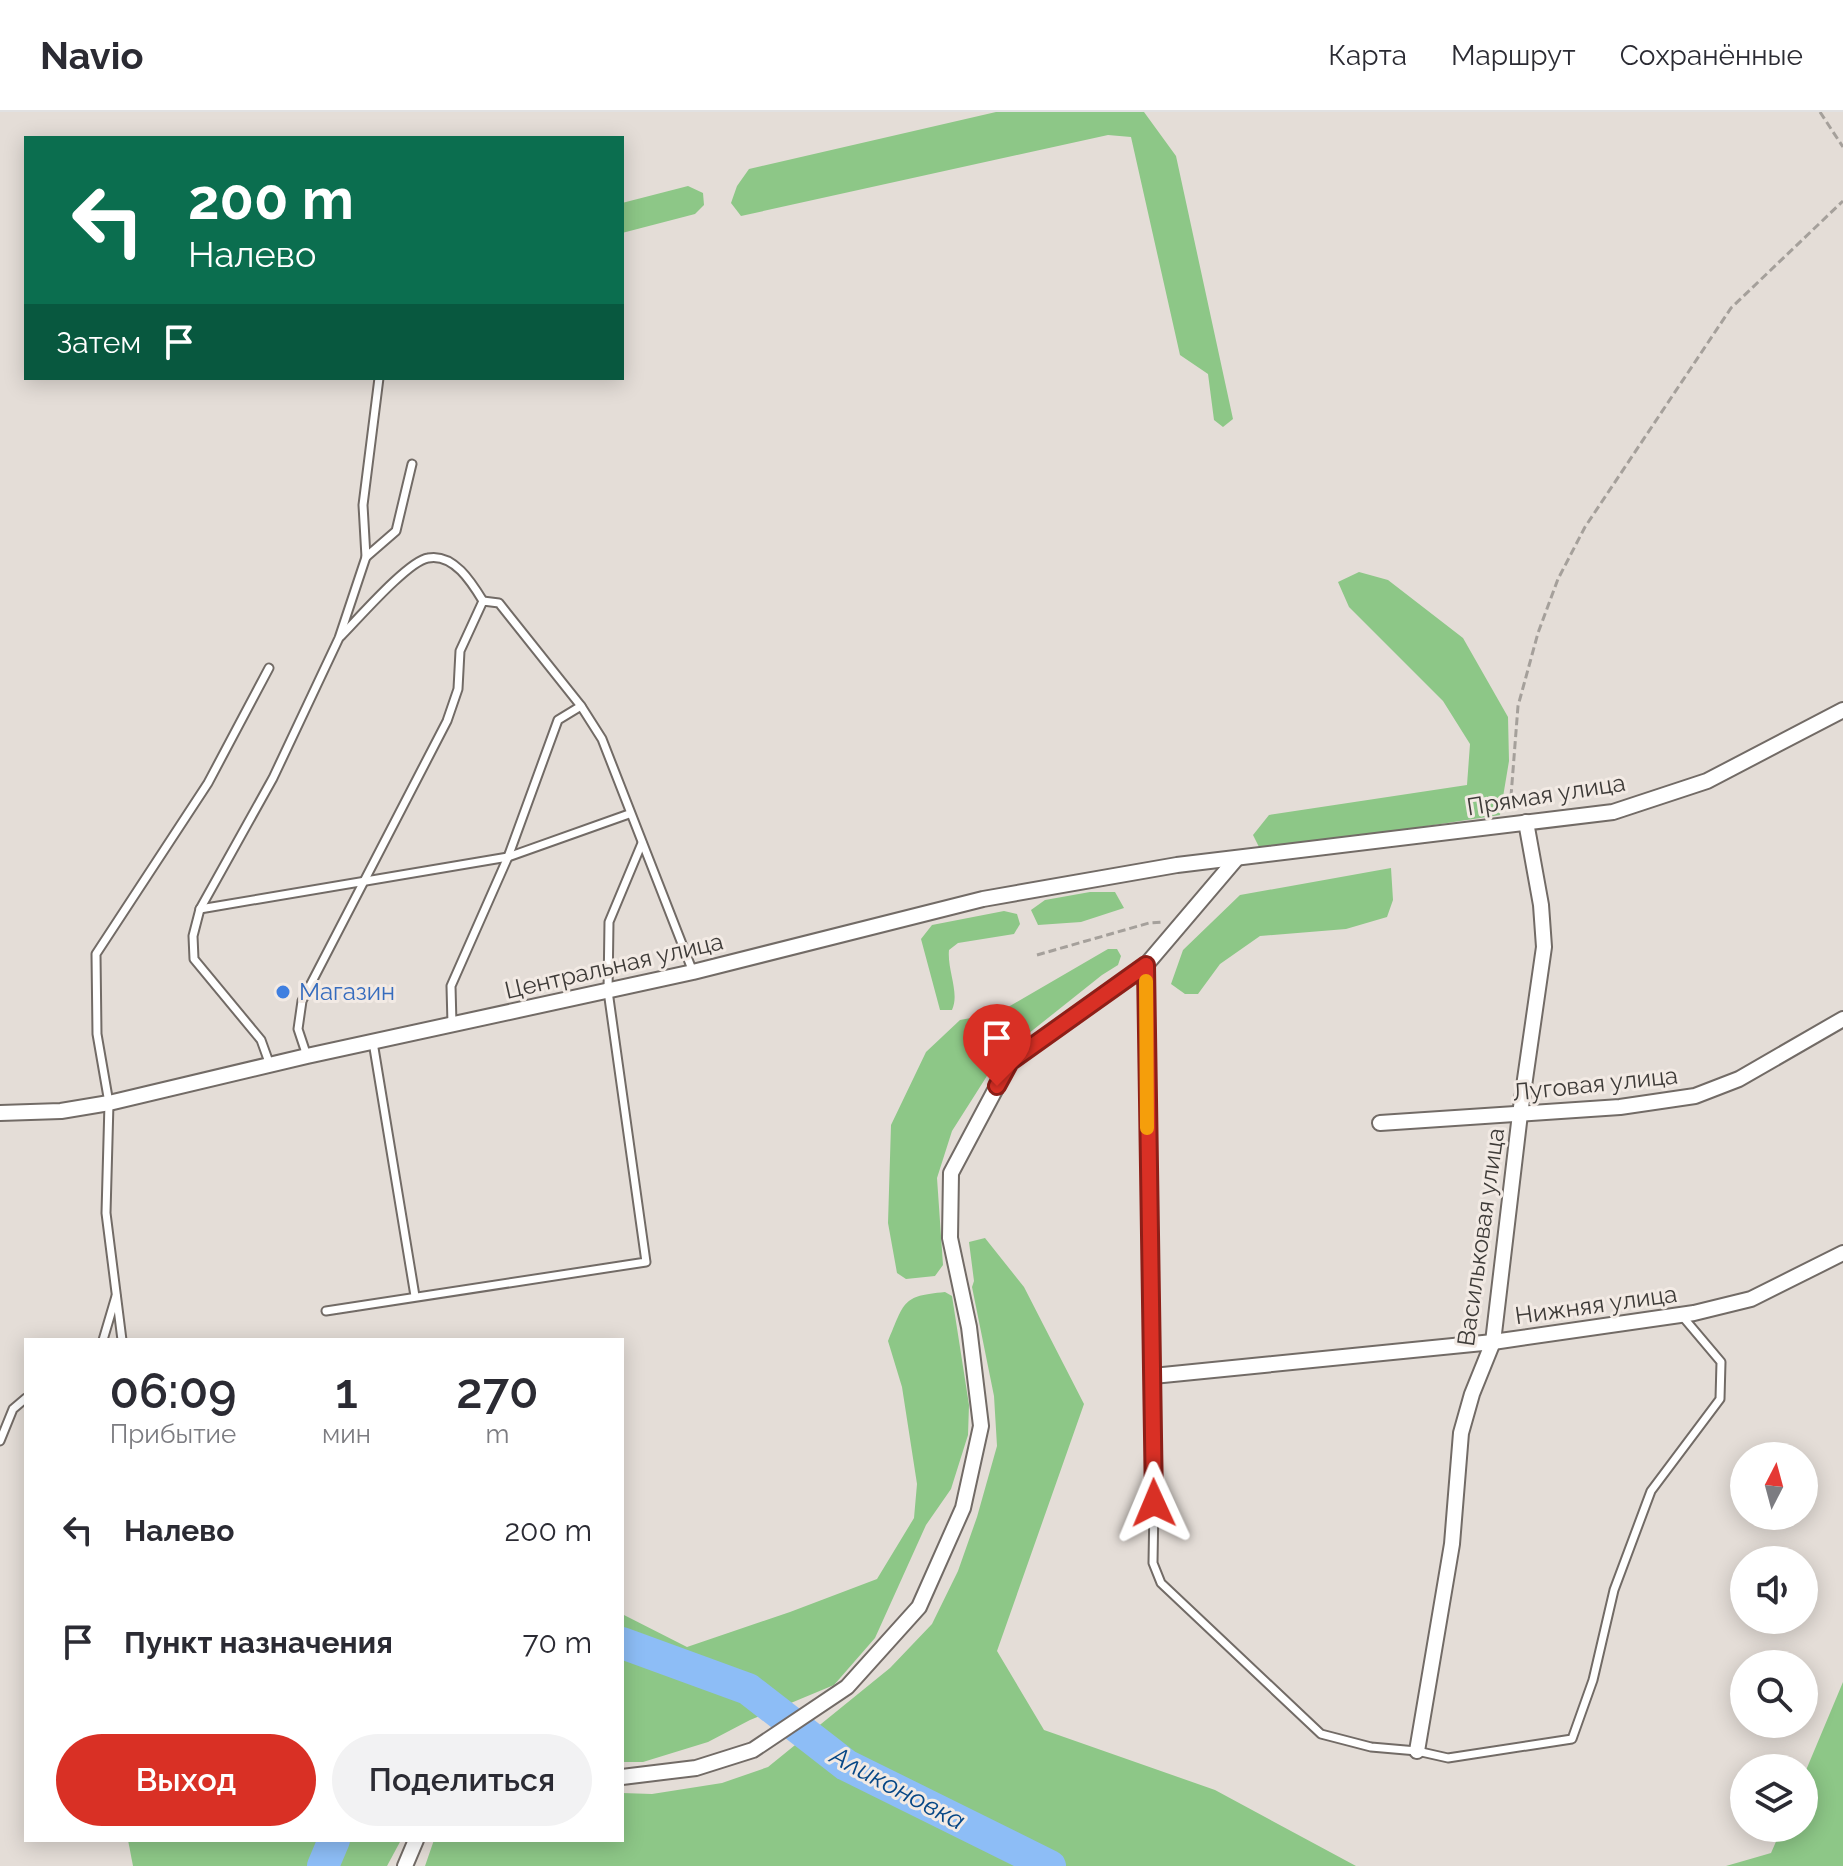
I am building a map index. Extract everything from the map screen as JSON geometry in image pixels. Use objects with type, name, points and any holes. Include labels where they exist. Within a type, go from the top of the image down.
[{"type":"street","name":"Прямая улица","points":[[1237,858],[1613,812],[1707,781],[1843,710]]},
{"type":"street","name":"Васильковая улица","points":[[1417,1751],[1452,1544],[1461,1433],[1472,1394],[1493,1342],[1520,1114],[1544,947],[1541,905],[1526,822]]},
{"type":"street","name":"Центральная улица","points":[[0,1113],[61,1111],[109,1103],[307,1056],[693,972],[983,899],[1237,858]]},
{"type":"street","points":[[624,1777],[696,1768],[753,1750],[847,1687],[919,1607],[963,1508],[981,1426],[969,1327],[950,1238],[951,1173],[1010,1062],[1146,965],[1237,858]]},
{"type":"street","points":[[1146,965],[1154,1503]]},
{"type":"street","name":"Луговая улица","points":[[1380,1123],[1620,1107],[1695,1096],[1739,1079],[1843,1019]]},
{"type":"street","name":"Нижняя улица","points":[[1153,1376],[1493,1342],[1681,1315],[1751,1299],[1843,1253]]},
{"type":"street","points":[[405,1866],[415,1842]]},
{"type":"lane","points":[[270,1065],[261,1040],[194,959],[193,936],[200,909],[273,778],[339,638],[366,557],[363,505],[379,380]]},
{"type":"lane","points":[[366,557],[396,531],[412,464]]},
{"type":"lane","points":[[339,638],[410,567],[429,557],[449,561],[468,577],[483,601]]},
{"type":"lane","points":[[483,601],[499,603],[581,706],[602,739],[693,972]]},
{"type":"lane","points":[[307,1056],[298,1029],[302,1001],[447,721],[458,689],[460,651],[483,601]]},
{"type":"lane","points":[[122,1338],[106,1213],[109,1103],[97,1034],[96,954],[208,783],[269,668]]},
{"type":"lane","points":[[452,1024],[451,986],[508,857],[558,720],[581,706]]},
{"type":"lane","points":[[200,909],[508,857],[629,814]]},
{"type":"lane","points":[[326,1311],[646,1262],[608,991],[609,922],[642,843]]},
{"type":"lane","points":[[373,1042],[415,1296]]},
{"type":"lane","points":[[104,1338],[117,1292]]},
{"type":"lane","points":[[1154,1503],[1153,1563],[1161,1583],[1321,1734],[1371,1747],[1417,1751],[1448,1758],[1572,1739],[1593,1680],[1614,1590],[1651,1491],[1720,1399],[1721,1362],[1681,1315]]},
{"type":"lane","points":[[0,1441],[13,1409],[24,1400]]},
{"type":"path","points":[[1820,112],[1843,147]]},
{"type":"path","points":[[1509,824],[1518,706],[1538,633],[1553,593],[1585,527],[1731,308],[1843,201]]},
{"type":"path","points":[[1037,955],[1149,923],[1164,922],[1175,932]]},
{"type":"green space","points":[[996,112],[1144,112],[1176,156],[1233,419],[1223,427],[1214,420],[1208,374],[1180,355],[1131,137],[1108,135],[741,216],[731,203],[737,186],[749,169]]},
{"type":"green space","points":[[688,186],[703,193],[704,205],[695,214],[624,232],[624,202]]},
{"type":"green space","points":[[1359,572],[1388,580],[1463,638],[1508,717],[1509,761],[1500,815],[1261,851],[1253,835],[1269,815],[1467,785],[1470,744],[1443,701],[1349,607],[1338,582]]},
{"type":"green space","points":[[1391,868],[1393,900],[1387,917],[1346,929],[1260,936],[1220,964],[1198,994],[1185,994],[1171,984],[1183,950],[1240,895]]},
{"type":"green space","points":[[1090,892],[1115,892],[1124,908],[1081,922],[1038,925],[1031,910],[1045,900]]},
{"type":"green space","points":[[1004,911],[1017,914],[1020,924],[1014,934],[958,943],[949,950],[954,1003],[952,1010],[940,1010],[921,939],[932,925]]},
{"type":"green space","points":[[1108,949],[1117,949],[1121,956],[1118,965],[999,1057],[952,1131],[937,1178],[943,1265],[935,1276],[906,1279],[897,1273],[888,1223],[891,1125],[926,1052],[960,1020],[998,1013]]},
{"type":"green space","points":[[985,1238],[1024,1287],[1084,1404],[997,1651],[1044,1730],[1215,1790],[1356,1866],[425,1866],[433,1842],[624,1842],[624,1793],[652,1794],[722,1783],[768,1767],[890,1668],[932,1624],[958,1571],[997,1446],[994,1396],[972,1287],[969,1242]]},
{"type":"green space","points":[[945,1292],[952,1296],[969,1405],[968,1435],[951,1489],[926,1525],[875,1638],[834,1685],[750,1720],[708,1742],[643,1762],[624,1762],[624,1615],[687,1647],[877,1579],[914,1518],[917,1484],[902,1387],[888,1341],[906,1303],[920,1296]]},
{"type":"green space","points":[[1843,1682],[1843,1866],[1726,1866],[1771,1853],[1776,1842],[1818,1842],[1818,1754],[1813,1754]]},
{"type":"green space","points":[[128,1842],[400,1842],[387,1866],[133,1866]]},
{"type":"waterway","name":"Аликоновка","points":[[624,1644],[748,1689],[846,1765],[1050,1866]]},
{"type":"waterway","name":"Аликоновка","points":[[323,1866],[333,1842]]},
{"type":"slow traffic","points":[[1146,981],[1147,1128]]},
{"type":"place","name":"Магазин","points":[[283,992]]},
{"type":"route","points":[[997,1086],[1010,1062],[1146,965],[1154,1503]]}]
